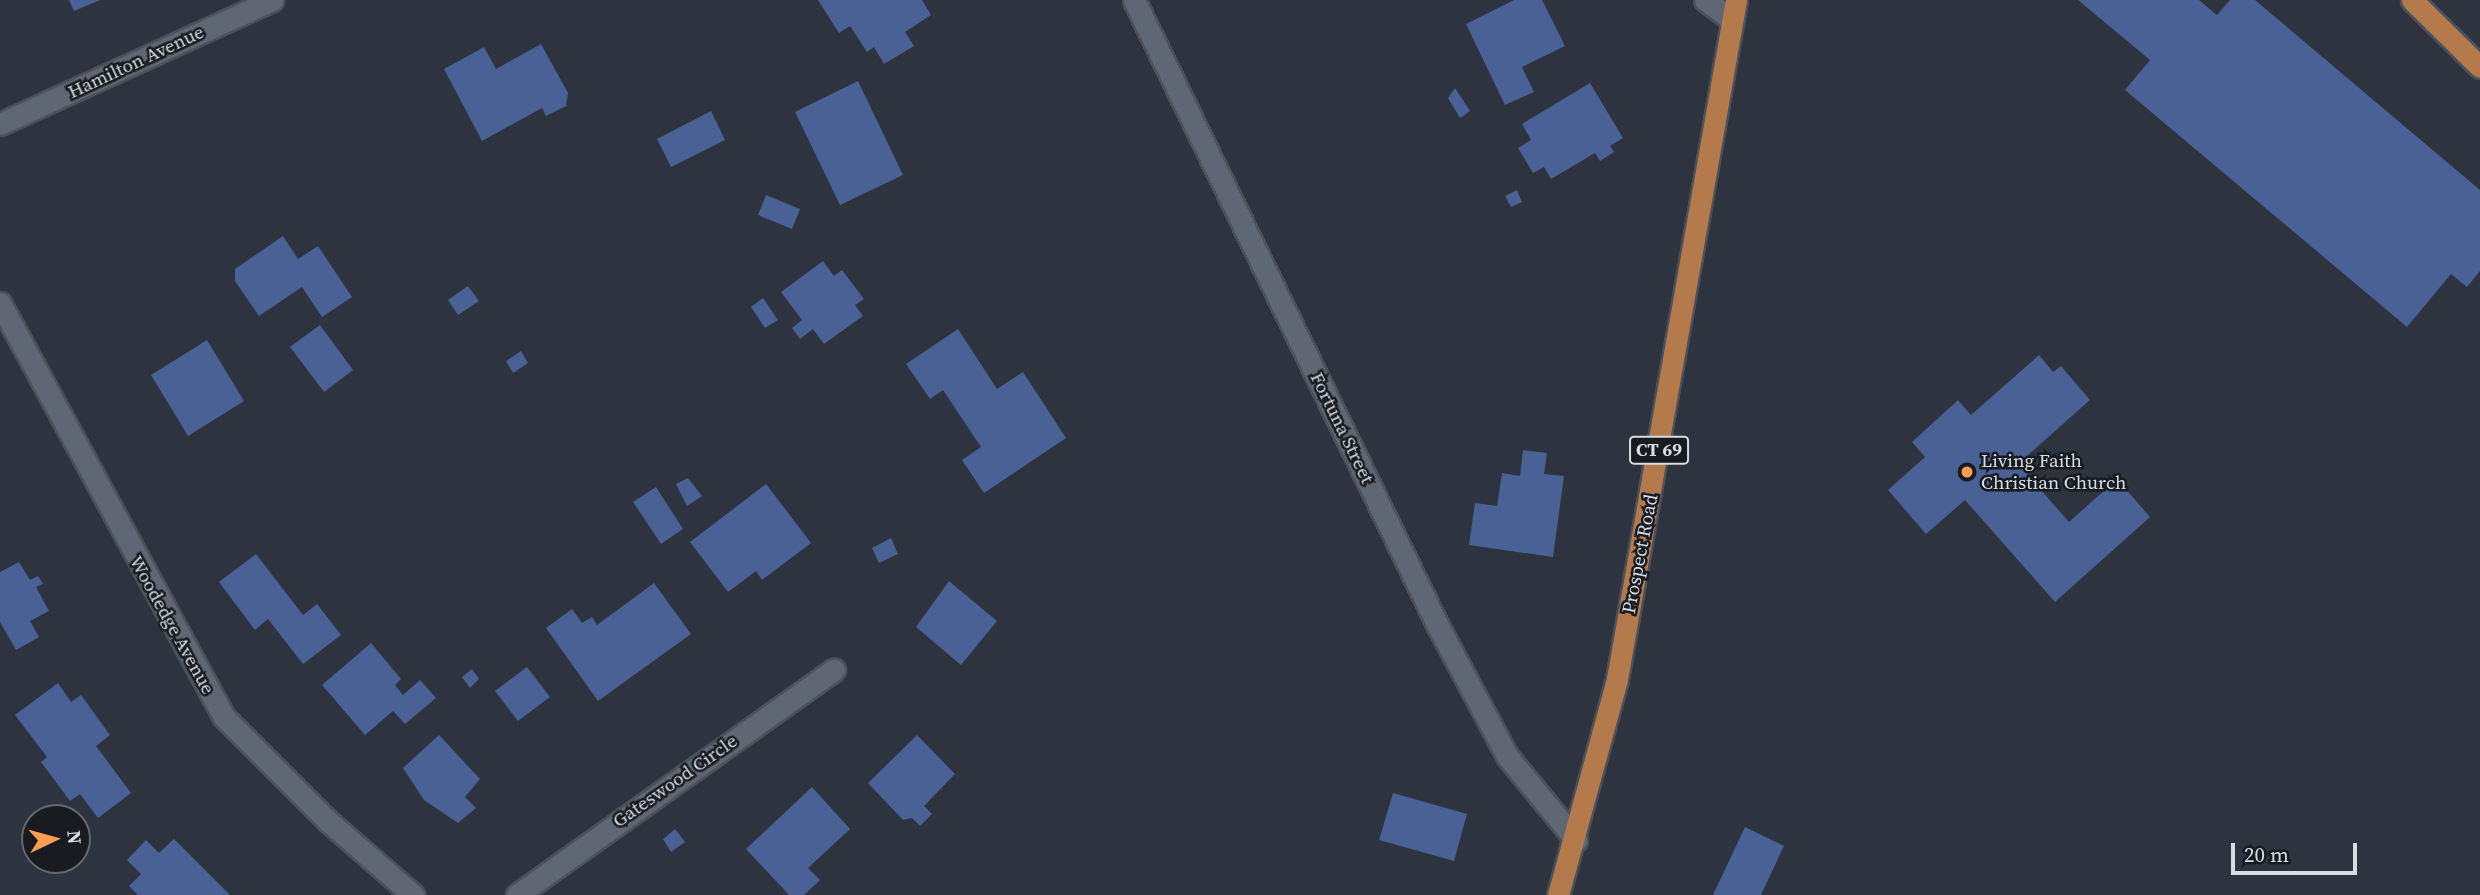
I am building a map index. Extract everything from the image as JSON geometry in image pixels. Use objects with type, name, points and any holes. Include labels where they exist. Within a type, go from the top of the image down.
[{"type":"main road","points":[[2412,0],[2480,67]]},
{"type":"main road","name":"Prospect Road","points":[[1558,895],[1576,840],[1622,653],[1735,10]]},
{"type":"street","name":"Hamilton Avenue","points":[[0,124],[272,0]]},
{"type":"street","name":"Fortuna Street","points":[[1134,0],[1438,626],[1507,756],[1576,840]]},
{"type":"street","points":[[1705,0],[1735,10]]},
{"type":"street","name":"Woodedge Avenue","points":[[0,303],[223,716],[328,821],[412,895]]},
{"type":"street","name":"Gateswood Circle","points":[[517,895],[834,670]]},
{"type":"building","points":[[69,0],[100,0],[74,11]]},
{"type":"building","points":[[818,0],[922,0],[931,15],[905,32],[914,46],[884,64],[874,47],[867,52],[850,26],[839,33]]},
{"type":"building","points":[[1514,0],[1542,0],[1565,46],[1522,67],[1534,92],[1505,105],[1466,24]]},
{"type":"building","points":[[2078,0],[2199,0],[2217,15],[2230,0],[2255,0],[2480,190],[2480,271],[2467,287],[2451,274],[2407,327],[2125,90],[2150,60]]},
{"type":"building","points":[[541,44],[568,93],[566,106],[546,116],[542,108],[482,141],[444,69],[484,47],[496,69]]},
{"type":"building","points":[[858,81],[903,175],[840,205],[795,112]]},
{"type":"building","points":[[1590,83],[1623,138],[1610,146],[1614,152],[1600,161],[1595,153],[1551,179],[1544,167],[1533,173],[1518,148],[1531,140],[1522,124]]},
{"type":"building","points":[[1455,88],[1470,111],[1460,118],[1448,98]]},
{"type":"building","points":[[711,111],[725,140],[671,167],[657,139]]},
{"type":"building","points":[[1517,190],[1522,202],[1511,207],[1505,196]]},
{"type":"building","points":[[766,195],[800,209],[792,229],[758,215]]},
{"type":"building","points":[[283,236],[298,259],[318,246],[352,297],[322,317],[302,287],[259,316],[235,281],[235,269]]},
{"type":"building","points":[[823,261],[834,276],[842,270],[864,299],[855,305],[863,316],[824,344],[813,329],[800,339],[792,328],[802,320],[781,292]]},
{"type":"building","points":[[468,286],[479,301],[458,315],[448,300]]},
{"type":"building","points":[[763,298],[778,320],[765,328],[751,307]]},
{"type":"building","points":[[320,325],[353,370],[324,392],[290,347]]},
{"type":"building","points":[[958,329],[997,389],[1023,372],[1066,438],[984,493],[962,460],[981,447],[943,390],[930,399],[906,364]]},
{"type":"building","points":[[207,340],[244,401],[188,436],[151,375]]},
{"type":"building","points":[[521,351],[528,363],[513,373],[506,361]]},
{"type":"building","name":"Living Faith Christian Church","points":[[2039,355],[2053,372],[2061,366],[2090,400],[2018,464],[2069,522],[2117,479],[2150,517],[2055,602],[1965,500],[1926,534],[1888,490],[1925,457],[1912,442],[1958,400],[1971,415]]},
{"type":"building","points":[[1523,450],[1547,453],[1544,474],[1564,476],[1553,557],[1469,545],[1475,503],[1497,506],[1502,473],[1520,476]]},
{"type":"building","points":[[688,478],[702,496],[687,506],[676,484]]},
{"type":"building","points":[[766,484],[811,543],[762,580],[756,571],[728,592],[690,542]]},
{"type":"building","points":[[656,487],[683,529],[661,544],[633,502]]},
{"type":"building","points":[[891,538],[898,554],[879,563],[872,548]]},
{"type":"building","points":[[256,554],[303,615],[317,604],[341,635],[303,664],[268,619],[255,630],[219,582]]},
{"type":"building","points":[[19,562],[30,580],[38,576],[43,584],[36,587],[49,611],[30,621],[39,637],[16,650],[0,622],[0,572]]},
{"type":"building","points":[[949,581],[997,621],[961,665],[916,627]]},
{"type":"building","points":[[654,583],[691,634],[598,701],[546,628],[572,609],[582,623],[592,617],[597,625]]},
{"type":"building","points":[[371,643],[401,679],[395,685],[403,695],[420,680],[436,698],[405,724],[393,711],[365,735],[322,685]]},
{"type":"building","points":[[527,667],[550,697],[518,721],[495,691]]},
{"type":"building","points":[[472,669],[479,679],[470,688],[462,677]]},
{"type":"building","points":[[58,683],[71,702],[81,695],[110,735],[96,746],[131,793],[98,818],[91,804],[88,804],[80,794],[70,801],[41,762],[47,757],[15,715]]},
{"type":"building","points":[[439,735],[480,779],[465,797],[476,808],[458,823],[424,800],[403,768]]},
{"type":"building","points":[[917,735],[955,774],[924,806],[932,814],[920,826],[912,818],[903,820],[868,783]]},
{"type":"building","points":[[812,787],[850,829],[808,868],[820,880],[804,895],[789,895],[746,849]]},
{"type":"building","points":[[1393,793],[1467,814],[1454,861],[1379,840]]},
{"type":"building","points":[[1745,827],[1784,846],[1761,895],[1713,895]]},
{"type":"building","points":[[675,829],[685,842],[671,852],[663,839]]},
{"type":"building","points":[[174,839],[230,895],[138,895],[129,886],[141,874],[127,860],[146,840],[159,853]]},
{"type":"place","name":"Living Faith Christian Church","points":[[1967,472]]}]
